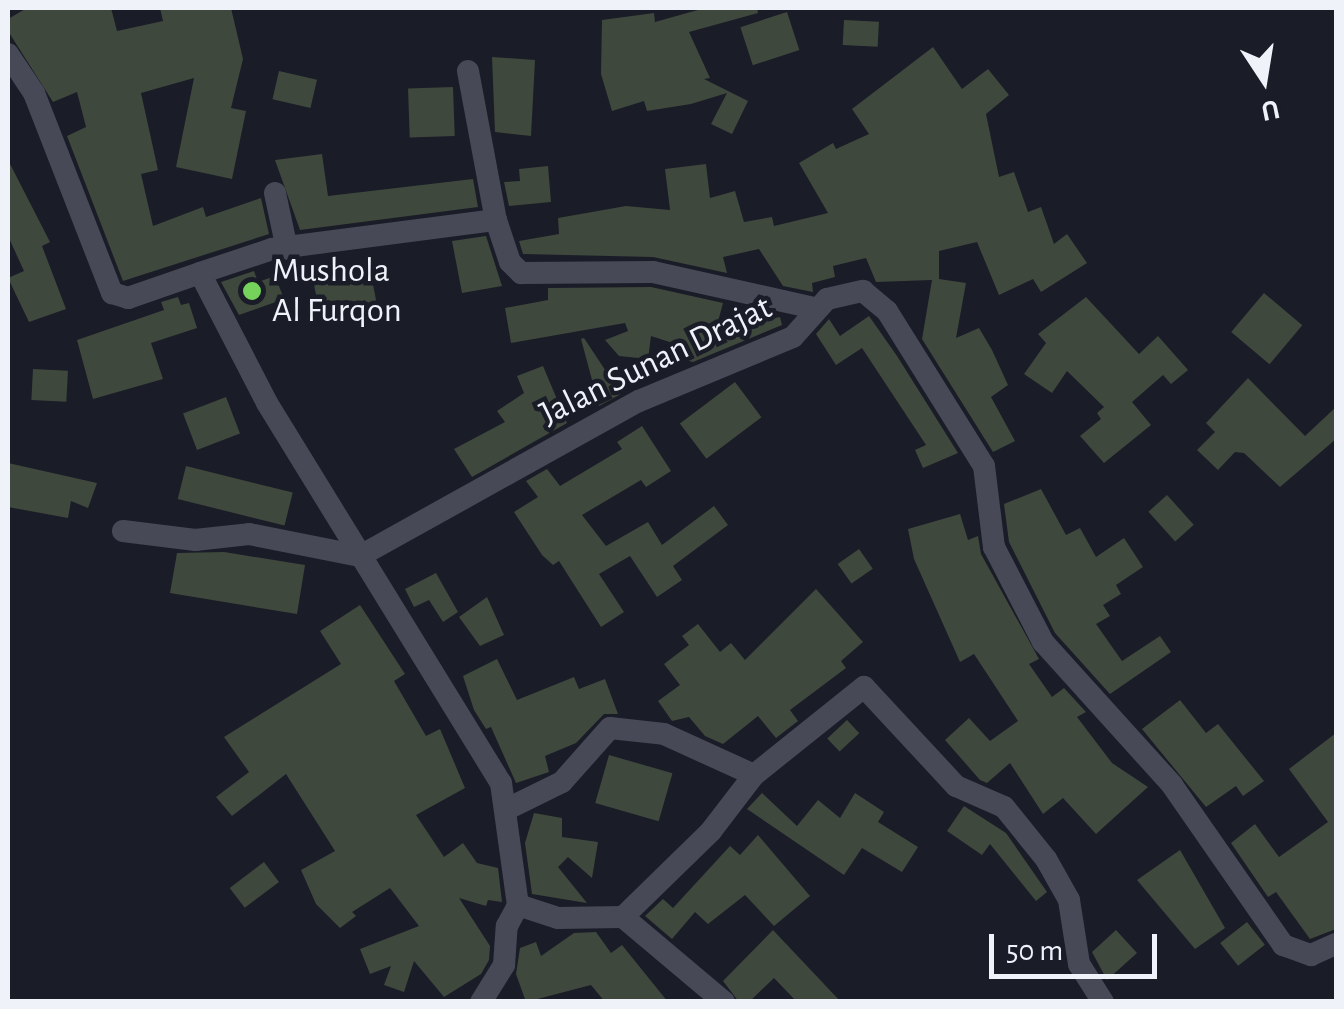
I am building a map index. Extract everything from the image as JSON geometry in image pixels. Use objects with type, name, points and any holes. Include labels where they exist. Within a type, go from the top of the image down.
[{"type":"street","points":[[8,54],[34,93],[112,293],[128,298],[247,254],[496,220]]},
{"type":"street","points":[[468,71],[496,220],[510,262],[521,273],[652,272],[814,308]]},
{"type":"street","points":[[275,193],[286,249]]},
{"type":"street","points":[[200,273],[267,403],[490,762],[507,810],[511,889],[518,905],[558,918],[623,918],[724,1002]]},
{"type":"street","name":"Jalan Sunan Drajat","points":[[360,556],[639,401],[793,337],[814,308],[863,291],[887,311],[984,466],[994,546],[1043,642],[1172,786],[1284,945],[1311,955],[1335,947]]},
{"type":"street","points":[[122,530],[196,540],[248,534],[360,556]]},
{"type":"street","points":[[623,918],[712,831],[754,774],[854,691],[868,688],[956,786],[1004,806],[1046,859],[1069,900],[1079,964],[1103,1002]]},
{"type":"street","points":[[507,810],[562,782],[610,728],[664,734],[754,774]]},
{"type":"street","points":[[481,1002],[504,965],[506,926],[518,905]]},
{"type":"building","points":[[27,8],[111,8],[117,31],[163,21],[160,8],[231,8],[243,59],[231,108],[246,111],[232,179],[176,167],[194,78],[141,93],[158,170],[141,174],[153,226],[203,207],[206,217],[261,198],[269,234],[123,281],[67,136],[86,127],[77,92],[53,102],[8,31],[8,19]]},
{"type":"building","points":[[705,8],[757,8],[758,13],[689,32],[710,78],[704,79],[748,101],[732,134],[711,124],[727,93],[647,111],[644,101],[612,111],[601,74],[602,20],[654,13],[655,22]]},
{"type":"building","points":[[787,12],[799,50],[753,65],[740,27]]},
{"type":"building","points":[[844,20],[879,22],[878,47],[843,45]]},
{"type":"building","points":[[933,47],[962,89],[988,69],[1009,95],[986,114],[999,177],[1014,172],[1028,212],[1041,207],[1054,244],[1067,234],[1087,263],[1041,292],[1033,279],[999,295],[977,242],[939,251],[939,279],[966,283],[956,338],[979,328],[992,350],[1008,385],[991,397],[1015,441],[993,452],[922,339],[932,280],[876,282],[866,258],[833,266],[835,277],[812,283],[813,292],[783,286],[759,249],[723,257],[727,273],[653,257],[523,254],[519,241],[559,234],[558,218],[626,206],[670,210],[665,169],[706,164],[710,198],[735,191],[744,222],[772,217],[774,226],[828,213],[799,163],[833,143],[836,149],[869,134],[852,109]]},
{"type":"building","points":[[492,57],[535,60],[531,136],[495,132]]},
{"type":"building","points":[[279,71],[317,80],[310,108],[272,99]]},
{"type":"building","points":[[453,87],[455,136],[410,138],[408,89]]},
{"type":"building","points":[[322,154],[328,196],[473,179],[478,207],[300,230],[275,160]]},
{"type":"building","points":[[8,160],[50,242],[42,246],[66,309],[29,322],[8,278],[24,271],[8,236]]},
{"type":"building","points":[[548,166],[551,202],[509,206],[504,182],[520,181],[519,169]]},
{"type":"building","points":[[486,236],[502,286],[462,293],[452,241]]},
{"type":"building","name":"Mushola Al Furqon","points":[[254,271],[258,282],[275,276],[284,299],[239,315],[221,282]]},
{"type":"building","points":[[371,274],[377,304],[320,315],[314,285]]},
{"type":"building","points":[[651,287],[723,303],[716,329],[780,317],[782,325],[693,362],[685,360],[688,348],[651,336],[648,359],[619,356],[605,340],[628,331],[625,323],[511,343],[505,308],[548,300],[548,288]]},
{"type":"building","points":[[1264,293],[1302,325],[1270,364],[1231,332]]},
{"type":"building","points":[[178,297],[181,305],[189,303],[197,328],[151,343],[163,379],[93,399],[77,340],[164,310],[161,302]]},
{"type":"building","points":[[1086,297],[1139,354],[1158,336],[1188,370],[1171,384],[1163,375],[1132,402],[1151,425],[1104,463],[1080,436],[1101,419],[1097,413],[1104,407],[1067,371],[1052,393],[1024,374],[1046,343],[1038,334]]},
{"type":"building","points":[[869,316],[958,453],[923,468],[915,450],[926,445],[862,348],[836,365],[816,334],[829,319],[840,336]]},
{"type":"building","points":[[584,338],[621,394],[599,406],[581,339]]},
{"type":"building","points":[[543,366],[567,423],[472,477],[454,449],[505,422],[497,411],[524,393],[517,376]]},
{"type":"building","points":[[33,369],[68,371],[66,402],[31,400]]},
{"type":"building","points":[[1248,378],[1305,436],[1336,407],[1336,439],[1280,487],[1244,453],[1235,452],[1218,470],[1197,450],[1215,432],[1206,423]]},
{"type":"building","points":[[735,382],[761,417],[706,459],[680,424]]},
{"type":"building","points":[[226,397],[240,433],[197,450],[183,413]]},
{"type":"building","points":[[642,426],[671,471],[646,487],[641,480],[582,515],[606,546],[648,522],[662,545],[714,506],[728,525],[673,566],[682,580],[657,597],[630,556],[599,574],[624,612],[601,627],[559,561],[553,565],[542,555],[514,512],[538,497],[526,481],[547,469],[560,486],[622,449],[617,442]]},
{"type":"building","points":[[8,463],[97,483],[88,508],[71,501],[68,518],[8,507]]},
{"type":"building","points":[[186,466],[293,493],[285,526],[178,499]]},
{"type":"building","points":[[1041,489],[1066,535],[1080,528],[1096,557],[1124,538],[1143,567],[1116,585],[1121,594],[1103,605],[1110,616],[1096,624],[1122,661],[1160,636],[1171,652],[1110,694],[1055,633],[1009,542],[1004,504]]},
{"type":"building","points":[[1167,495],[1194,525],[1175,541],[1148,512]]},
{"type":"building","points":[[960,514],[968,540],[978,536],[981,554],[1039,659],[1029,664],[1052,697],[1064,688],[1086,712],[1077,717],[1112,763],[1148,787],[1096,834],[1063,798],[1043,814],[1010,763],[987,783],[980,780],[945,740],[969,718],[990,741],[1018,721],[974,654],[960,662],[914,559],[908,529]]},
{"type":"building","points":[[859,549],[873,569],[851,584],[838,564]]},
{"type":"building","points":[[224,552],[305,565],[297,614],[170,593],[177,553]]},
{"type":"building","points":[[436,573],[458,612],[443,622],[429,600],[414,607],[405,589]]},
{"type":"building","points":[[816,589],[863,642],[841,661],[846,668],[790,710],[798,721],[776,738],[758,716],[723,744],[705,736],[689,717],[672,721],[658,701],[680,685],[664,664],[689,645],[682,636],[698,624],[720,652],[731,643],[745,660]]},
{"type":"building","points":[[487,597],[504,635],[480,646],[459,617]]},
{"type":"building","points":[[360,605],[405,674],[394,681],[426,736],[440,729],[465,788],[416,815],[444,857],[463,843],[477,863],[498,868],[502,902],[488,900],[486,906],[459,898],[490,946],[489,960],[481,974],[444,997],[414,961],[404,992],[384,985],[391,966],[370,974],[360,949],[419,926],[390,888],[352,912],[356,916],[340,928],[316,904],[301,870],[335,851],[286,774],[232,816],[216,797],[249,772],[224,737],[341,664],[320,631]]},
{"type":"building","points":[[497,659],[517,700],[574,677],[579,689],[605,679],[618,714],[604,714],[576,743],[545,756],[549,772],[516,783],[491,727],[486,729],[474,710],[463,676]]},
{"type":"building","points":[[1180,700],[1206,733],[1218,724],[1264,781],[1243,796],[1236,786],[1206,807],[1142,729]]},
{"type":"building","points":[[847,720],[859,733],[840,752],[827,738]]},
{"type":"building","points":[[1336,733],[1336,929],[1310,939],[1276,892],[1268,897],[1231,843],[1255,824],[1279,857],[1328,822],[1289,769]]},
{"type":"building","points":[[609,755],[672,773],[659,821],[595,803]]},
{"type":"building","points":[[762,793],[797,826],[818,800],[840,818],[855,793],[884,812],[878,822],[918,847],[902,872],[862,848],[844,875],[747,809]]},
{"type":"building","points":[[964,806],[1006,833],[1047,892],[1036,901],[990,844],[982,855],[947,831]]},
{"type":"building","points":[[534,813],[562,818],[562,837],[598,842],[592,878],[568,857],[558,867],[587,903],[532,894],[525,843]]},
{"type":"building","points":[[758,835],[810,896],[774,926],[745,895],[708,924],[695,912],[672,939],[645,916],[663,899],[673,908],[730,846],[740,855]]},
{"type":"building","points":[[1180,850],[1225,928],[1195,949],[1137,880]]},
{"type":"building","points":[[264,862],[279,882],[245,908],[230,888]]},
{"type":"building","points":[[1247,922],[1265,945],[1238,966],[1220,943]]},
{"type":"building","points":[[773,930],[841,1002],[797,1002],[774,978],[749,1002],[739,1002],[723,981]]},
{"type":"building","points":[[1116,930],[1137,953],[1107,980],[1092,952]]},
{"type":"building","points":[[596,932],[611,953],[622,945],[668,1002],[605,1002],[591,985],[526,1002],[516,974],[520,948],[536,942],[541,956],[574,933]]},
{"type":"place","name":"Mushola Al Furqon","points":[[252,291]]}]
